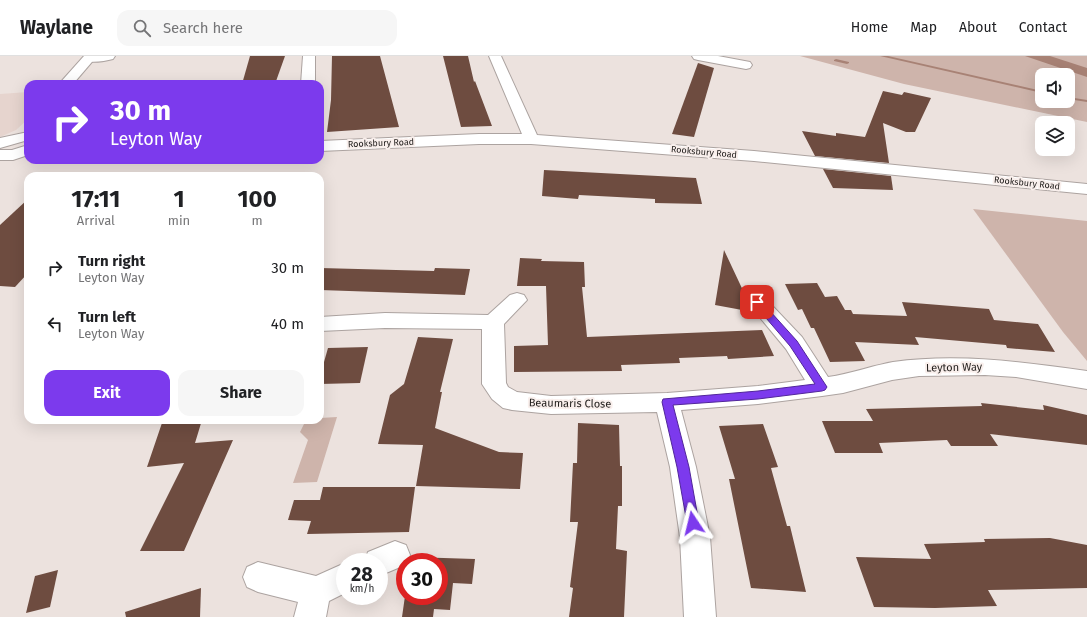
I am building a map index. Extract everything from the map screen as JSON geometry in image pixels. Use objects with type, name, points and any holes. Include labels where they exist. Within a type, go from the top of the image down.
[{"type":"street","points":[[70,80],[90,57],[109,56]]},
{"type":"street","points":[[308,80],[309,56]]},
{"type":"street","points":[[495,56],[531,139]]},
{"type":"street","points":[[698,56],[746,65]]},
{"type":"street","points":[[2,150],[24,139]]},
{"type":"street","name":"Rooksbury Road","points":[[324,146],[479,139],[531,139],[754,156],[1087,189]]},
{"type":"street","points":[[324,324],[391,320],[493,322],[517,300]]},
{"type":"street","points":[[757,302],[794,343],[822,387]]},
{"type":"street","name":"Beaumaris Close","points":[[493,322],[494,384],[500,393],[512,401],[552,404],[667,402]]},
{"type":"street","name":"Leyton Way","points":[[667,402],[758,395],[822,387],[843,384],[892,371],[919,368],[954,367],[1016,369],[1087,380]]},
{"type":"street","points":[[667,402],[683,467],[695,537],[700,617]]},
{"type":"street","points":[[258,576],[313,604],[336,585]]},
{"type":"shaded area","points":[[800,56],[1087,56],[1087,122],[1075,120],[1075,116],[1058,116],[904,84]]},
{"type":"shaded area","points":[[1025,56],[1050,56],[1087,68],[1087,77],[1075,73],[1075,68],[1060,68]]},
{"type":"shaded area","points":[[24,92],[24,123],[16,130],[0,137],[0,94]]},
{"type":"shaded area","points":[[973,209],[1087,221],[1087,361],[1063,332]]},
{"type":"shaded area","points":[[337,417],[317,482],[293,483],[308,440],[300,432],[304,424],[324,424],[324,418]]},
{"type":"building","points":[[250,56],[285,56],[276,80],[243,80]]},
{"type":"building","points":[[332,56],[380,56],[399,127],[327,132],[331,100]]},
{"type":"building","points":[[443,56],[468,56],[474,82],[475,81],[492,126],[461,127]]},
{"type":"building","points":[[698,63],[714,68],[694,137],[672,134]]},
{"type":"building","points":[[883,91],[902,95],[904,92],[931,98],[915,132],[906,132],[883,123],[889,163],[815,156],[802,131],[836,136],[836,133],[865,137]]},
{"type":"building","points":[[823,169],[891,176],[893,190],[833,188]]},
{"type":"building","points":[[544,170],[696,178],[702,204],[655,203],[655,199],[579,195],[578,199],[542,196]]},
{"type":"building","points":[[24,203],[24,277],[15,287],[0,286],[0,225]]},
{"type":"building","points":[[724,250],[747,299],[746,303],[753,312],[715,305]]},
{"type":"building","points":[[520,258],[542,259],[541,261],[584,262],[585,287],[582,287],[587,337],[762,330],[774,356],[728,359],[727,356],[679,358],[680,363],[621,365],[622,371],[514,372],[514,346],[548,345],[546,286],[517,286]]},
{"type":"building","points":[[324,268],[434,271],[435,268],[470,269],[465,295],[324,290]]},
{"type":"building","points":[[817,283],[825,297],[837,296],[845,310],[851,310],[853,314],[907,316],[902,302],[989,309],[994,320],[1038,324],[1055,352],[1007,348],[1006,345],[915,337],[919,345],[855,342],[865,361],[830,362],[814,328],[811,328],[802,309],[798,310],[785,284]]},
{"type":"building","points":[[418,337],[453,339],[440,392],[442,392],[435,428],[499,452],[523,453],[520,489],[416,486],[423,445],[378,444],[390,395],[404,384]]},
{"type":"building","points":[[368,347],[360,383],[324,384],[324,362],[328,348]]},
{"type":"building","points":[[981,403],[1044,410],[1043,405],[1087,415],[1087,445],[990,434],[998,446],[951,446],[947,440],[879,443],[883,453],[835,453],[822,421],[873,421],[866,409],[982,406]]},
{"type":"building","points":[[578,423],[619,425],[620,466],[622,466],[622,506],[618,506],[616,549],[627,551],[624,617],[569,617],[573,588],[570,587],[578,522],[570,522],[573,463],[577,463]]},
{"type":"building","points":[[162,424],[201,424],[195,443],[233,440],[184,551],[140,551],[184,463],[147,467]]},
{"type":"building","points":[[763,424],[778,467],[771,468],[787,526],[790,526],[806,592],[751,588],[729,479],[735,479],[719,426]]},
{"type":"building","points":[[323,487],[415,487],[409,532],[307,534],[311,521],[288,520],[294,500],[320,500]]},
{"type":"building","points":[[1050,538],[1087,545],[1087,588],[988,590],[997,606],[935,608],[874,607],[856,557],[931,559],[924,544],[985,542],[984,539]]},
{"type":"building","points":[[448,558],[475,559],[472,584],[453,583],[450,610],[434,609],[433,617],[402,617],[404,605],[448,605]]},
{"type":"building","points":[[58,570],[50,607],[26,613],[35,576]]},
{"type":"building","points":[[201,588],[200,617],[126,617],[125,612]]},
{"type":"waterway","points":[[882,56],[1035,90]]},
{"type":"waterway","points":[[836,60],[847,63]]},
{"type":"waterway","points":[[1075,99],[1087,101]]},
{"type":"route","points":[[693,523],[683,467],[667,402],[758,395],[822,387],[794,343],[757,302]]}]
